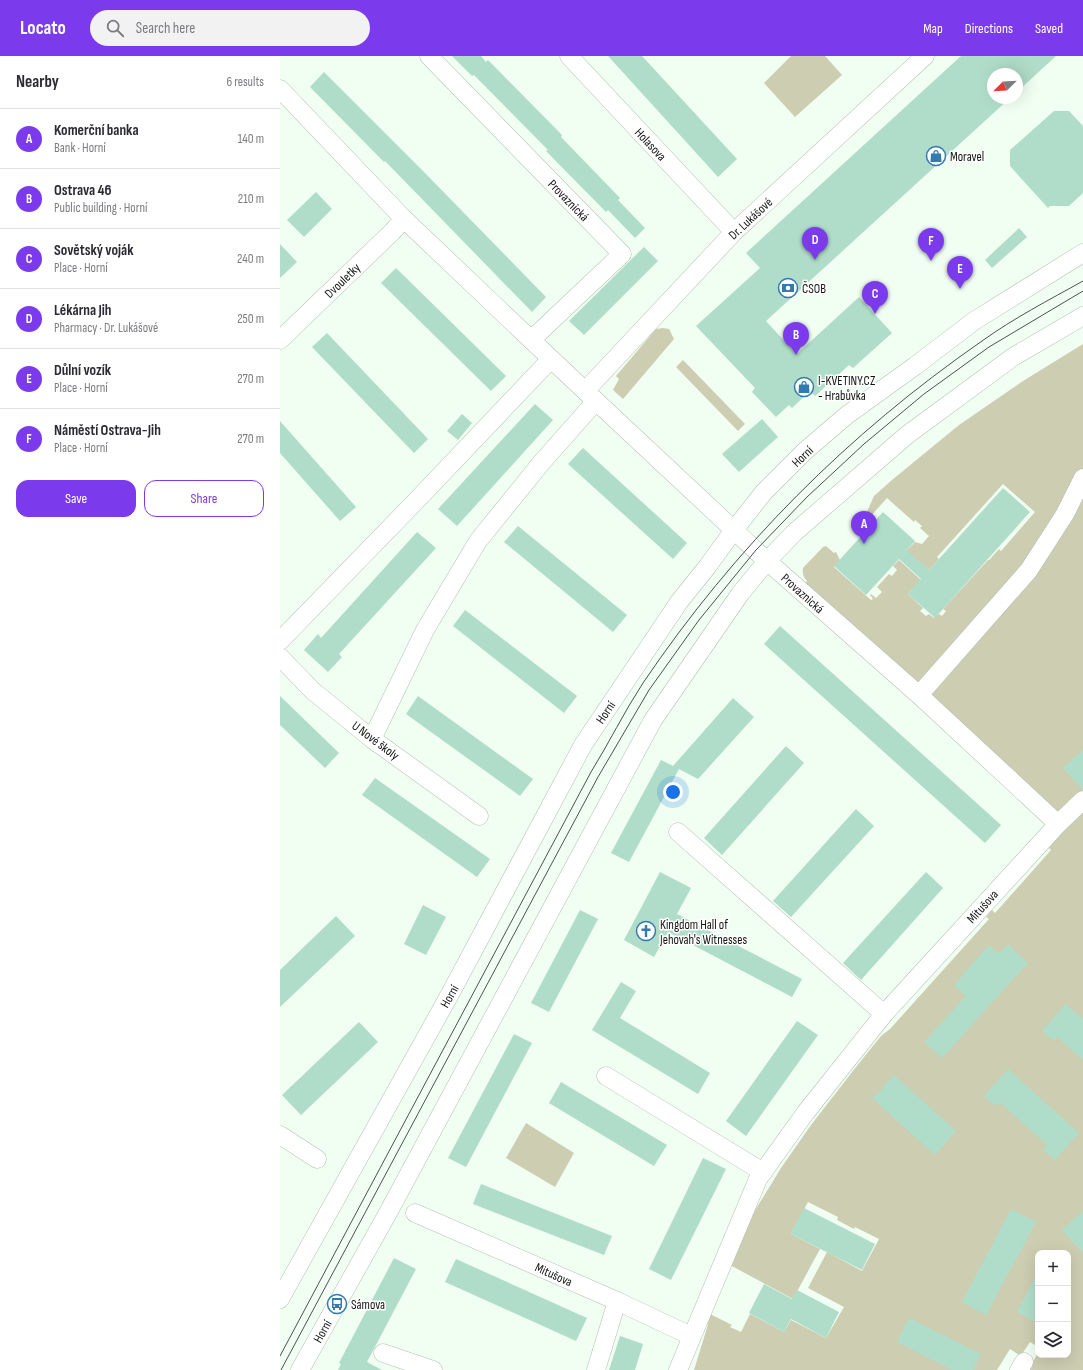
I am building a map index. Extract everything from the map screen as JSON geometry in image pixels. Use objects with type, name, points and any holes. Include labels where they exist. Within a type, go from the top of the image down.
[{"type":"street","name":"Provaznická","points":[[429,56],[622,254],[531,340]]},
{"type":"street","name":"Holasova","points":[[569,56],[734,232]]},
{"type":"street","name":"Dr. Lukášové","points":[[372,739],[425,630],[478,541],[542,462],[591,396],[734,232],[925,56]]},
{"type":"street","name":"Provaznická","points":[[280,89],[404,219],[551,359],[767,561],[919,696],[1058,824]]},
{"type":"street","name":"Dvouletky","points":[[280,340],[404,219]]},
{"type":"street","name":"Horní","points":[[280,1299],[449,996],[583,745],[679,602],[708,567],[734,530],[769,487],[805,451],[847,415],[974,321],[1083,253]]},
{"type":"street","name":"Horní","points":[[300,1370],[389,1211],[653,720],[740,594],[767,561],[795,532],[907,435],[1013,357],[1083,316]]},
{"type":"street","points":[[280,641],[551,359]]},
{"type":"street","points":[[919,696],[1029,570],[1065,514],[1078,499],[1083,478]]},
{"type":"street","name":"U Nové školy","points":[[280,657],[313,691],[372,739],[479,816]]},
{"type":"street","name":"Mitušova","points":[[678,1370],[758,1178],[806,1112],[884,1014],[1058,824],[1083,800]]},
{"type":"street","points":[[678,832],[884,1014]]},
{"type":"street","points":[[606,1076],[763,1172]]},
{"type":"street","points":[[280,1135],[317,1159]]},
{"type":"street","name":"Mitušova","points":[[415,1214],[617,1301],[691,1336]]},
{"type":"street","points":[[596,1370],[617,1301]]},
{"type":"street","points":[[383,1353],[433,1370]]},
{"type":"green space","points":[[791,56],[825,56],[842,75],[795,117],[764,83]]},
{"type":"green space","points":[[656,329],[669,329],[674,339],[623,399],[613,390],[619,379],[616,376]]},
{"type":"green space","points":[[1083,344],[1083,1370],[1028,1370],[1035,1358],[1071,1358],[1071,1250],[1035,1250],[1035,1345],[1030,1342],[1022,1354],[1019,1355],[1010,1349],[997,1370],[694,1370],[710,1314],[732,1325],[730,1327],[741,1332],[750,1314],[784,1332],[791,1320],[826,1338],[844,1307],[808,1288],[827,1252],[862,1271],[879,1239],[855,1227],[854,1229],[837,1220],[838,1217],[808,1202],[791,1234],[820,1249],[793,1299],[730,1265],[746,1227],[781,1168],[811,1125],[856,1067],[881,1036],[890,1029],[989,919],[986,917],[992,910],[995,913],[1051,850],[1047,846],[1067,824],[803,586],[807,581],[803,568],[823,547],[826,546],[834,553],[836,552],[840,560],[834,567],[871,600],[873,599],[870,595],[871,594],[876,598],[882,592],[877,587],[889,574],[892,576],[897,570],[893,566],[899,560],[921,580],[908,594],[923,608],[920,611],[926,616],[929,614],[934,618],[939,614],[942,616],[946,611],[943,609],[999,549],[1001,551],[1035,512],[1003,484],[937,557],[939,559],[929,570],[906,551],[915,542],[922,544],[929,536],[920,528],[922,526],[915,520],[914,522],[887,498],[869,518],[874,523],[866,532],[864,529],[867,523],[866,514],[874,496],[892,480],[959,425],[1023,381]]},
{"type":"green space","points":[[683,360],[745,424],[738,431],[676,367]]},
{"type":"green space","points":[[526,1123],[574,1153],[555,1187],[506,1158]]},
{"type":"building","points":[[452,56],[481,56],[486,62],[488,60],[562,135],[561,137],[620,198],[618,200],[645,228],[635,238],[608,210],[606,212],[546,151],[548,150],[474,75],[472,76]]},
{"type":"building","points":[[608,56],[642,56],[737,159],[718,177]]},
{"type":"building","points":[[961,56],[1056,56],[1023,86],[1023,68],[987,68],[987,104],[1003,104],[766,321],[790,347],[791,345],[798,353],[859,297],[892,333],[853,368],[849,365],[815,396],[810,391],[792,408],[789,405],[776,417],[752,392],[755,388],[696,326],[760,268],[746,253]]},
{"type":"building","points":[[324,72],[546,297],[532,312],[385,161],[384,162],[310,87]]},
{"type":"building","points":[[1054,111],[1069,111],[1083,126],[1083,193],[1069,206],[1050,206],[1048,208],[1010,166],[1010,150]]},
{"type":"building","points":[[316,192],[332,209],[304,237],[287,220]]},
{"type":"building","points":[[1019,228],[1027,237],[992,268],[985,260]]},
{"type":"building","points":[[280,244],[297,262],[280,278]]},
{"type":"building","points":[[644,247],[658,261],[584,335],[569,321]]},
{"type":"building","points":[[396,268],[506,376],[491,391],[381,283]]},
{"type":"building","points":[[327,333],[428,439],[414,453],[312,347]]},
{"type":"building","points":[[535,404],[553,420],[457,526],[438,509]]},
{"type":"building","points":[[462,414],[472,423],[458,440],[447,431]]},
{"type":"building","points":[[762,419],[778,437],[739,472],[722,454]]},
{"type":"building","points":[[280,421],[356,507],[340,521],[280,453]]},
{"type":"building","points":[[583,448],[687,543],[673,559],[568,464]]},
{"type":"building","points":[[1003,488],[1030,512],[935,618],[908,594],[921,579],[899,559],[866,595],[834,566],[883,512],[915,541],[907,550],[929,570]]},
{"type":"building","points":[[518,526],[627,615],[613,632],[504,542]]},
{"type":"building","points":[[417,532],[436,548],[339,654],[342,657],[328,672],[304,650],[318,634],[321,638]]},
{"type":"building","points":[[465,610],[577,696],[564,713],[453,626]]},
{"type":"building","points":[[780,626],[1001,825],[985,843],[764,644]]},
{"type":"building","points":[[280,696],[339,753],[325,768],[280,725]]},
{"type":"building","points":[[418,696],[533,779],[520,796],[406,714]]},
{"type":"building","points":[[733,698],[754,717],[698,779],[679,769],[629,862],[611,853],[661,760],[673,766]]},
{"type":"building","points":[[786,746],[804,763],[722,855],[704,838]]},
{"type":"building","points":[[1083,750],[1083,790],[1063,768]]},
{"type":"building","points":[[375,778],[490,859],[477,877],[362,795]]},
{"type":"building","points":[[856,809],[874,826],[791,917],[773,901]]},
{"type":"building","points":[[660,872],[691,888],[677,914],[802,979],[792,997],[668,932],[654,957],[624,940]]},
{"type":"building","points":[[926,872],[943,888],[861,980],[843,963]]},
{"type":"building","points":[[423,905],[446,917],[426,955],[404,944]]},
{"type":"building","points":[[580,910],[598,919],[549,1012],[531,1003]]},
{"type":"building","points":[[336,916],[355,936],[280,1007],[280,970]]},
{"type":"building","points":[[1008,944],[1028,963],[942,1058],[924,1042],[966,996],[954,985],[989,945],[999,954]]},
{"type":"building","points":[[621,982],[636,991],[620,1018],[710,1073],[698,1094],[592,1030]]},
{"type":"building","points":[[1066,1004],[1083,1019],[1083,1060],[1057,1037],[1054,1041],[1042,1031]]},
{"type":"building","points":[[797,1021],[818,1035],[746,1136],[726,1121]]},
{"type":"building","points":[[359,1022],[378,1042],[301,1115],[282,1095]]},
{"type":"building","points":[[514,1034],[532,1043],[466,1167],[448,1158]]},
{"type":"building","points":[[1008,1069],[1079,1133],[1055,1160],[1043,1150],[1047,1145],[999,1102],[995,1106],[984,1096]]},
{"type":"building","points":[[894,1075],[956,1131],[935,1155],[872,1098],[886,1086],[884,1085]]},
{"type":"building","points":[[561,1082],[667,1145],[654,1166],[549,1103]]},
{"type":"building","points":[[703,1158],[726,1169],[671,1280],[649,1269]]},
{"type":"building","points":[[481,1184],[612,1236],[604,1255],[473,1204]]},
{"type":"building","points":[[804,1208],[875,1244],[862,1270],[791,1234]]},
{"type":"building","points":[[1011,1209],[1036,1222],[986,1315],[962,1302]]},
{"type":"building","points":[[1083,1211],[1083,1253],[1062,1230]]},
{"type":"building","points":[[394,1258],[416,1269],[367,1362],[382,1370],[338,1370],[341,1364],[339,1363]]},
{"type":"building","points":[[456,1259],[587,1318],[576,1341],[445,1282]]},
{"type":"building","points":[[1035,1278],[1035,1321],[1017,1312]]},
{"type":"building","points":[[764,1284],[792,1299],[797,1290],[839,1312],[826,1338],[791,1319],[784,1332],[749,1313]]},
{"type":"building","points":[[909,1318],[981,1354],[973,1370],[952,1370],[897,1342]]},
{"type":"building","points":[[620,1336],[643,1344],[635,1370],[609,1370]]},
{"type":"tram line","points":[[280,1356],[591,772],[636,694],[678,633],[716,585],[755,540],[840,454],[885,415],[933,377],[994,333],[1083,281]]},
{"type":"tram line","points":[[281,1370],[598,777],[649,690],[699,620],[756,550],[807,497],[864,444],[924,394],[989,347],[1083,291]]},
{"type":"place","name":"Moravel","points":[[936,156]]},
{"type":"place","name":"Lékárna Jih","points":[[815,260]]},
{"type":"place","name":"Náměstí Ostrava-Jih","points":[[931,261]]},
{"type":"place","name":"ČSOB","points":[[788,288]]},
{"type":"place","name":"Důlní vozík","points":[[960,289]]},
{"type":"place","name":"Sovětský voják","points":[[875,314]]},
{"type":"place","name":"Ostrava 46","points":[[796,355]]},
{"type":"place","name":"I-KVETINY.CZ - Hrabůvka","points":[[804,387]]},
{"type":"place","name":"Komerční banka","points":[[864,544]]},
{"type":"place","name":"Kingdom Hall of Jehovah's Witnesses","points":[[646,931]]},
{"type":"place","name":"Sámova","points":[[337,1304]]}]
